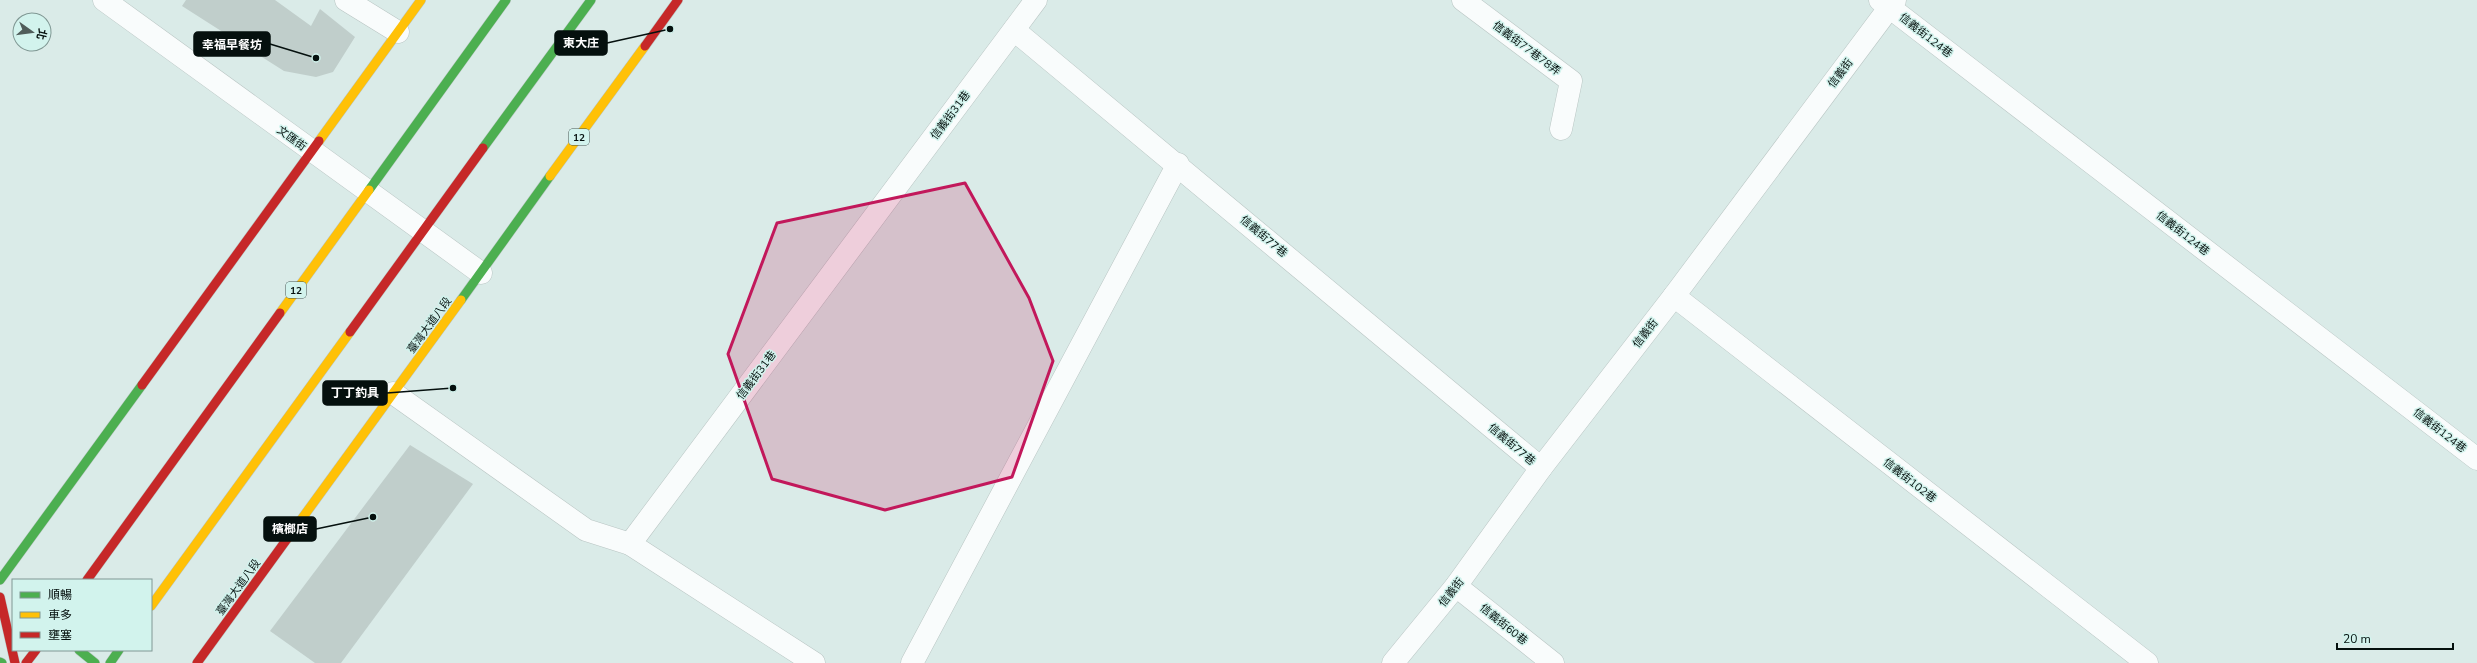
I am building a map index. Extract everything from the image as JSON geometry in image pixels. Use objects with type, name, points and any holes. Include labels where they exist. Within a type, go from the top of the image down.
[{"type":"main road","points":[[0,580],[421,0]]},
{"type":"main road","name":"12","points":[[87,579],[506,0]]},
{"type":"main road","points":[[152,605],[591,0]]},
{"type":"main road","name":"臺灣大道八段","points":[[197,663],[678,0]]},
{"type":"main road","points":[[0,586],[4,595],[12,644]]},
{"type":"main road","points":[[13,651],[15,663]]},
{"type":"main road","points":[[26,663],[35,651]]},
{"type":"main road","points":[[80,651],[95,663]]},
{"type":"main road","points":[[110,663],[118,651]]},
{"type":"street","name":"文匯街","points":[[104,0],[311,152],[481,273]]},
{"type":"street","points":[[346,0],[398,32]]},
{"type":"street","points":[[1014,30],[1036,0]]},
{"type":"street","name":"信義街77巷78弄","points":[[1463,0],[1571,81],[1560,129]]},
{"type":"street","name":"信義街","points":[[1393,663],[1456,586],[1541,468],[1674,296],[1888,2]]},
{"type":"street","name":"信義街124巷","points":[[1888,2],[2477,459]]},
{"type":"street","name":"信義街77巷","points":[[1014,30],[1178,164],[1541,468]]},
{"type":"street","name":"信義街31巷","points":[[630,544],[1014,30]]},
{"type":"street","points":[[912,663],[1178,164]]},
{"type":"street","name":"信義街102巷","points":[[1674,296],[2147,663]]},
{"type":"street","points":[[393,393],[586,530],[630,544],[814,663]]},
{"type":"street","name":"信義街60巷","points":[[1456,586],[1553,663]]},
{"type":"highlighted area","points":[[965,183],[1029,298],[1053,361],[1012,477],[885,510],[772,479],[728,354],[777,223]]},
{"type":"building","points":[[186,0],[275,0],[311,26],[320,9],[355,37],[333,72],[316,77],[284,71],[182,6]]},
{"type":"building","points":[[410,445],[473,484],[341,663],[315,663],[270,631]]},
{"type":"traffic: fast","points":[[369,190],[506,0]]},
{"type":"traffic: fast","points":[[483,148],[591,0]]},
{"type":"traffic: fast","points":[[461,300],[550,176]]},
{"type":"traffic: fast","points":[[0,580],[142,385]]},
{"type":"traffic: fast","points":[[80,651],[95,663]]},
{"type":"traffic: fast","points":[[110,663],[118,651]]},
{"type":"traffic: slow","points":[[319,141],[421,0]]},
{"type":"traffic: slow","points":[[550,176],[645,46]]},
{"type":"traffic: slow","points":[[280,313],[369,190]]},
{"type":"traffic: slow","points":[[287,539],[461,300]]},
{"type":"traffic: slow","points":[[152,605],[350,332]]},
{"type":"traffic: jam","points":[[645,46],[678,0]]},
{"type":"traffic: jam","points":[[142,385],[319,141]]},
{"type":"traffic: jam","points":[[350,332],[483,148]]},
{"type":"traffic: jam","points":[[88,579],[280,313]]},
{"type":"traffic: jam","points":[[197,663],[287,539]]},
{"type":"traffic: jam","points":[[0,597],[12,650]]},
{"type":"traffic: jam","points":[[12,651],[15,663]]},
{"type":"traffic: jam","points":[[26,663],[35,651]]},
{"type":"place","name":"東大庄","points":[[670,29]]},
{"type":"place","name":"幸福早餐坊","points":[[316,58]]},
{"type":"place","name":"丁丁釣具","points":[[453,388]]},
{"type":"place","name":"檳榔店","points":[[373,517]]}]
